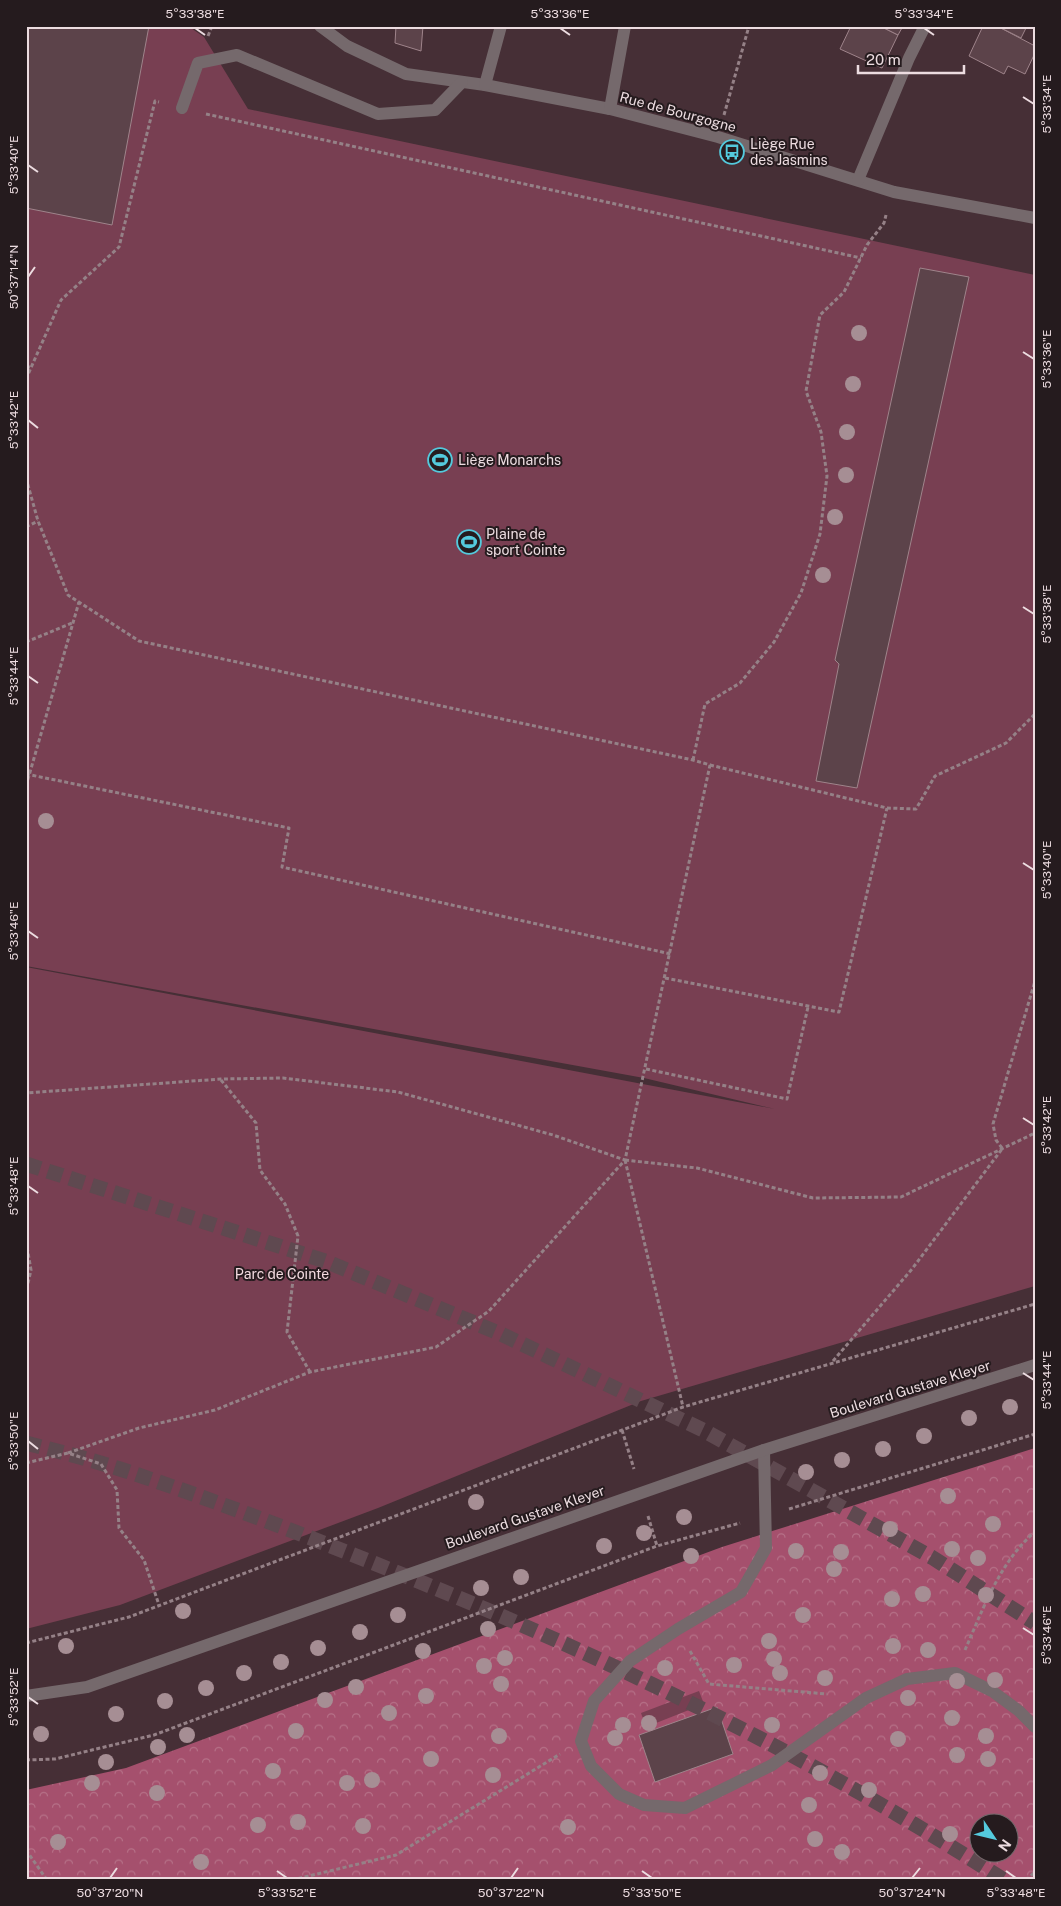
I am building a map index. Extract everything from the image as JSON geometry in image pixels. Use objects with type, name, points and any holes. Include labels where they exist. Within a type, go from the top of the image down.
[{"type":"street","name":"Rue de Bourgogne","points":[[320,26],[347,46],[406,74],[485,84],[610,109],[718,137],[894,192],[1035,218]]},
{"type":"street","points":[[485,84],[501,26]]},
{"type":"street","points":[[610,109],[625,26]]},
{"type":"street","points":[[858,180],[909,58],[925,26]]},
{"type":"street","points":[[182,108],[198,63],[237,55],[378,114],[435,110],[462,82]]},
{"type":"street","name":"Boulevard Gustave Kleyer","points":[[26,1696],[87,1687],[764,1450],[1035,1365]]},
{"type":"street","points":[[764,1450],[767,1516],[766,1548],[741,1592],[678,1629],[630,1661],[594,1701],[581,1741],[591,1766],[619,1794],[644,1805],[685,1808],[772,1764],[866,1698],[907,1679],[955,1674],[992,1691],[1019,1711],[1035,1727]]},
{"type":"path","points":[[718,137],[749,26]]},
{"type":"path","points":[[26,379],[61,300],[119,247],[155,101],[270,130],[861,258]]},
{"type":"path","points":[[693,760],[705,704],[740,683],[774,642],[801,593],[820,534],[827,476],[821,432],[806,391],[820,316],[844,292],[867,245],[884,223]]},
{"type":"path","points":[[26,367],[32,367]]},
{"type":"path","points":[[26,478],[38,521],[68,595],[139,641],[693,760],[887,808],[916,809],[936,776],[1006,743],[1035,714]]},
{"type":"path","points":[[26,527],[38,521]]},
{"type":"path","points":[[26,786],[79,602]]},
{"type":"path","points":[[26,642],[73,623]]},
{"type":"path","points":[[682,1407],[625,1160],[710,765]]},
{"type":"path","points":[[28,774],[289,828],[282,867],[670,954]]},
{"type":"path","points":[[665,978],[839,1012],[887,808]]},
{"type":"path","points":[[1002,1148],[996,1140],[993,1124],[1035,981]]},
{"type":"path","points":[[646,1069],[787,1099],[808,1007]]},
{"type":"path","points":[[26,1093],[221,1079],[283,1078],[398,1092],[553,1135],[625,1160],[698,1168],[813,1198],[900,1197],[1035,1133]]},
{"type":"path","points":[[221,1079],[256,1123],[260,1170],[285,1204],[298,1236],[287,1332],[310,1372]]},
{"type":"path","points":[[832,1363],[912,1269],[1002,1148]]},
{"type":"path","points":[[26,1463],[68,1453],[139,1428],[215,1410],[310,1372],[436,1347],[489,1311],[625,1160]]},
{"type":"path","points":[[26,1241],[31,1270],[26,1292]]},
{"type":"path","points":[[26,1644],[159,1606],[682,1407],[1035,1304]]},
{"type":"path","points":[[622,1430],[657,1546]]},
{"type":"path","points":[[26,1760],[55,1759],[154,1735],[657,1546],[767,1516],[1035,1434]]},
{"type":"path","points":[[68,1453],[101,1464],[117,1490],[119,1528],[144,1560],[159,1606]]},
{"type":"path","points":[[955,1674],[988,1598],[1018,1546],[1035,1532]]},
{"type":"path","points":[[678,1629],[709,1684],[866,1698]]},
{"type":"path","points":[[292,1880],[396,1855],[581,1741]]},
{"type":"path","points":[[26,1850],[44,1872],[47,1880]]},
{"type":"path","points":[[1026,1880],[1035,1872]]},
{"type":"green space","name":"Parc de Cointe","points":[[26,26],[188,26],[204,37],[248,109],[1035,275],[1035,1286],[641,1401],[378,1508],[120,1605],[26,1629],[26,967],[775,1109],[644,1078],[26,966]]},
{"type":"green space","points":[[1035,1448],[1035,1880],[26,1880],[26,1790],[126,1768],[722,1547]]},
{"type":"green space","points":[[699,1691],[704,1704],[646,1727],[641,1713]]},
{"type":"building","points":[[26,26],[149,26],[112,225],[26,208]]},
{"type":"building","points":[[396,26],[423,26],[421,51],[395,43]]},
{"type":"building","points":[[851,26],[880,26],[898,35],[882,68],[840,49]]},
{"type":"building","points":[[880,26],[903,26],[898,35]]},
{"type":"building","points":[[983,26],[997,26],[1035,46],[1035,53],[1025,74],[1008,66],[1004,74],[969,56]]},
{"type":"building","points":[[997,26],[1027,26],[1021,38]]},
{"type":"building","points":[[920,268],[969,277],[857,788],[816,781],[839,664],[835,660]]},
{"type":"building","points":[[717,1707],[733,1754],[655,1782],[639,1735]]},
{"type":"tunnel","points":[[26,1164],[325,1261],[501,1334],[703,1430],[933,1558],[1035,1623]]},
{"type":"tunnel","points":[[26,1443],[85,1458],[233,1508],[418,1581],[569,1646],[718,1717],[791,1755],[934,1836],[1004,1880]]},
{"type":"place","name":"Liège Rue des Jasmins","points":[[732,152]]},
{"type":"place","name":"Liège Monarchs","points":[[440,460]]},
{"type":"place","name":"Plaine de sport Cointe","points":[[469,542]]}]
